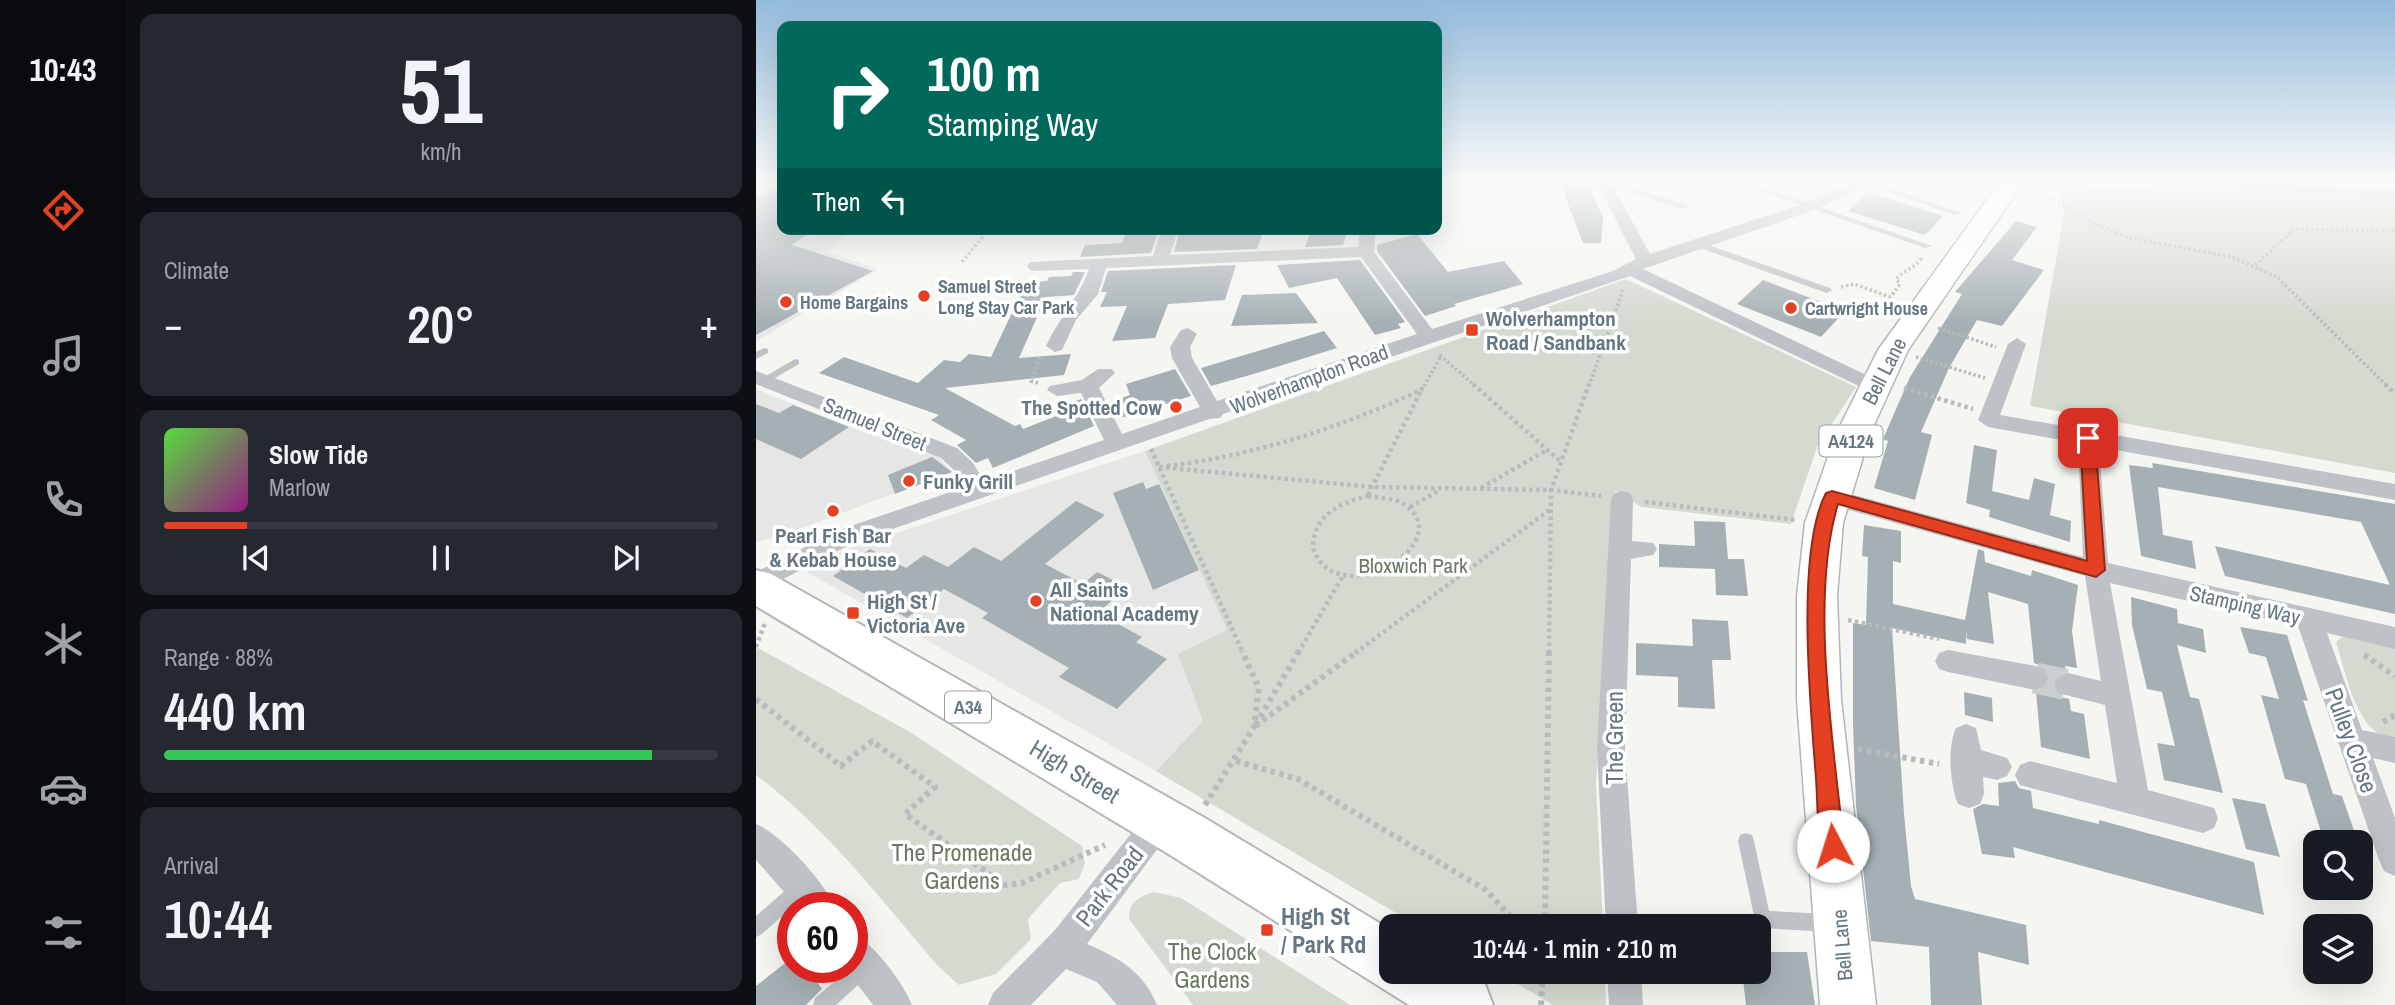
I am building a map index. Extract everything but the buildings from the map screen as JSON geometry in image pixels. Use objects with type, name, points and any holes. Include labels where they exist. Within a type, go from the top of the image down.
[{"type":"highway","name":"High Street","points":[[761,594],[1172,828],[1379,955]]},
{"type":"highway","points":[[1429,984],[1464,1005]]},
{"type":"main road","name":"Bell Lane","points":[[1848,1005],[1823,742],[1817,617],[1828,510],[1875,383],[1912,319],[1980,230]]},
{"type":"street","points":[[1619,230],[1631,268],[1875,383]]},
{"type":"street","name":"Wolverhampton Road","points":[[761,594],[847,536],[1743,230]]},
{"type":"street","points":[[1160,260],[1168,235]]},
{"type":"street","points":[[1367,235],[1366,252],[1428,336]]},
{"type":"street","points":[[1036,267],[1366,252]]},
{"type":"street","points":[[1055,346],[1068,318],[1089,294],[1099,264]]},
{"type":"street","points":[[1188,334],[1180,348],[1182,358],[1213,413]]},
{"type":"street","points":[[2015,349],[1988,420],[2395,492]]},
{"type":"street","points":[[1056,390],[1088,386],[1105,373]]},
{"type":"street","name":"Samuel Street","points":[[760,379],[949,453],[965,468],[979,491]]},
{"type":"street","points":[[1088,386],[1117,445]]},
{"type":"street","points":[[2088,438],[2096,570],[2135,801]]},
{"type":"street","name":"The Green","points":[[1621,914],[1611,749],[1633,550],[1622,499]]},
{"type":"street","name":"Stamping Way","points":[[1828,510],[2395,638]]},
{"type":"street","name":"Pulley Close","points":[[2309,620],[2395,860]]},
{"type":"street","points":[[1948,661],[2035,678]]},
{"type":"street","points":[[2068,685],[2117,696]]},
{"type":"street","points":[[2352,740],[2395,750]]},
{"type":"street","points":[[1967,765],[1997,767]]},
{"type":"street","points":[[2030,775],[2203,818]]},
{"type":"street","name":"Park Road","points":[[1005,1005],[1025,988],[1172,828]]},
{"type":"street","points":[[756,839],[805,892]]},
{"type":"street","name":"Park Road","points":[[1059,949],[1109,970],[1140,1005]]},
{"type":"street","points":[[868,970],[895,1005]]},
{"type":"street","points":[[1625,984],[1626,1005]]},
{"type":"lane","points":[[1880,230],[1928,246]]},
{"type":"lane","points":[[1700,245],[1827,290]]},
{"type":"lane","points":[[760,379],[795,362]]},
{"type":"lane","points":[[1746,841],[1762,919],[1840,923]]},
{"type":"lane","points":[[756,928],[777,916]]},
{"type":"lane","points":[[822,1005],[839,983]]},
{"type":"path","points":[[2108,230],[2129,238],[2232,257],[2277,277],[2395,394]]},
{"type":"path","points":[[2255,265],[2294,230]]},
{"type":"path","points":[[2340,230],[2395,231]]},
{"type":"path","points":[[962,262],[984,235]]},
{"type":"path","points":[[1827,290],[1854,285],[1890,297],[1900,284],[1896,279],[1902,273],[1911,271],[1924,255],[1893,245],[1900,237]]},
{"type":"path","points":[[1545,914],[1551,489],[1631,268]]},
{"type":"path","points":[[1912,319],[2015,349]]},
{"type":"path","points":[[1428,336],[1441,356],[1561,463]]},
{"type":"path","points":[[1055,346],[1040,356],[1031,381],[1056,390]]},
{"type":"path","points":[[1893,350],[2002,383]]},
{"type":"path","points":[[1368,496],[1441,356]]},
{"type":"path","points":[[1875,383],[1990,414]]},
{"type":"path","points":[[1159,467],[1222,459],[1296,440],[1370,414],[1421,390]]},
{"type":"path","points":[[1145,436],[1259,688],[1254,727]]},
{"type":"path","points":[[1479,489],[1548,450]]},
{"type":"path","points":[[1159,467],[1373,487],[1441,490],[1551,489],[1622,499],[1828,510]]},
{"type":"path","points":[[1410,508],[1441,490]]},
{"type":"path","points":[[1368,496],[1398,500],[1410,508],[1418,517],[1418,542],[1409,555],[1380,572],[1344,575],[1328,568],[1317,558],[1312,545],[1314,532],[1321,519],[1334,508],[1368,496]]},
{"type":"path","points":[[1254,727],[1551,509]]},
{"type":"path","points":[[756,699],[841,766],[872,741],[935,787],[905,814],[1005,885],[1022,883],[1172,828],[1236,761],[1344,575]]},
{"type":"path","points":[[1817,617],[1854,620],[1948,641],[1948,661]]},
{"type":"path","points":[[1823,742],[1967,765]]},
{"type":"path","points":[[1236,761],[1298,779],[1486,890],[1508,914]]},
{"type":"path","points":[[1541,1005],[1542,984]]},
{"type":"shaded area","name":"Home Bargains","points":[[756,230],[777,230],[777,235],[845,235],[828,252],[879,269],[756,341]]},
{"type":"shaded area","points":[[756,389],[849,427],[936,455],[952,472],[775,538],[756,542]]},
{"type":"shaded area","name":"All Saints National Academy","points":[[1145,451],[1227,631],[1203,721],[1156,771],[807,572],[835,553]]},
{"type":"green space","points":[[2061,230],[2395,230],[2395,473],[2030,406]]},
{"type":"green space","name":"Bloxwich Park","points":[[1626,279],[1856,387],[1817,447],[1791,524],[1641,507],[1615,490],[1596,785],[1602,914],[1398,914],[1156,771],[1203,721],[1178,654],[1227,630],[1145,451]]},
{"type":"green space","points":[[2346,634],[2395,645],[2395,741],[2381,736],[2370,727],[2355,701],[2336,642]]},
{"type":"green space","name":"The Promenade Gardens","points":[[756,647],[910,732],[1082,846],[1085,863],[1079,879],[1060,883],[1028,919],[1031,939],[996,974],[959,985],[938,966],[829,841],[782,795],[756,775]]},
{"type":"green space","name":"The Clock Gardens","points":[[1154,892],[1181,898],[1350,1005],[1193,1005],[1129,919],[1131,908],[1136,901]]},
{"type":"green space","points":[[1518,984],[1605,984],[1606,1005],[1553,1005]]},
{"type":"tunnel","points":[[2035,678],[2068,685]]},
{"type":"place","name":"Samuel Street Long Stay Car Park","points":[[924,296]]},
{"type":"place","name":"Home Bargains","points":[[786,302]]},
{"type":"place","name":"Cartwright House","points":[[1791,308]]},
{"type":"place","name":"Wolverhampton Road / Sandbank","points":[[1472,330]]},
{"type":"place","name":"The Spotted Cow","points":[[1176,407]]},
{"type":"place","name":"Funky Grill","points":[[909,481]]},
{"type":"place","name":"Pearl Fish Bar & Kebab House","points":[[833,511]]},
{"type":"place","name":"All Saints National Academy","points":[[1036,601]]},
{"type":"place","name":"High St / Victoria Ave","points":[[853,613]]},
{"type":"place","name":"High St / Park Rd","points":[[1267,930]]},
{"type":"route","points":[[1833,846],[1819,700],[1817,596],[1824,523],[1832,497],[2096,570],[2088,438]]}]
